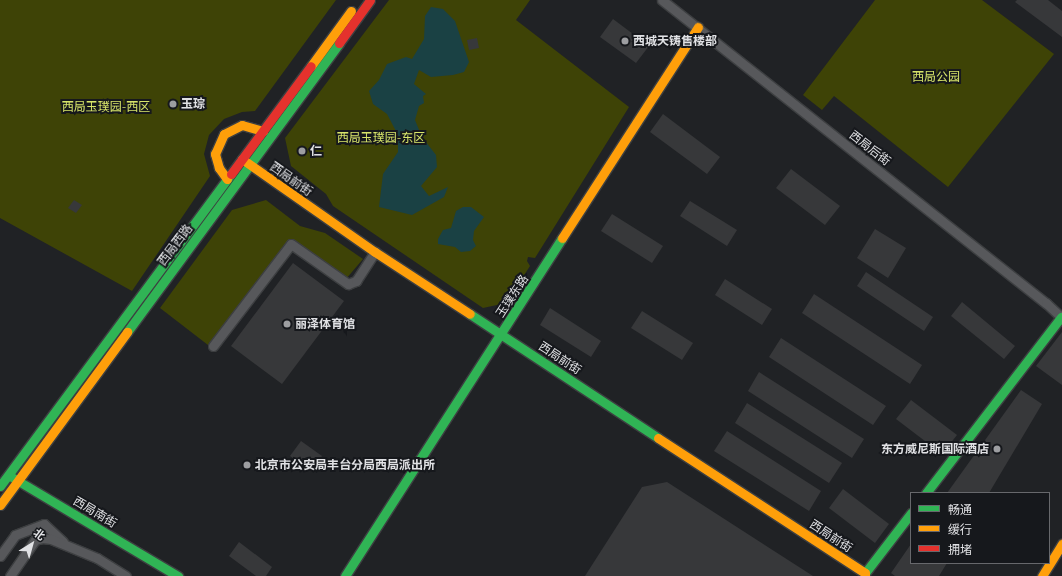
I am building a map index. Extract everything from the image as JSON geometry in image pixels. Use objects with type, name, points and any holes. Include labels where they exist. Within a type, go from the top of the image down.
[{"type":"street","name":"西局西路","points":[[0,486],[4,472],[227,179],[359,0]]},
{"type":"street","name":"西局西路","points":[[0,505],[16,480],[370,0]]},
{"type":"street","name":"西局后街","points":[[662,0],[1040,298],[1061,318]]},
{"type":"street","name":"玉璞东路","points":[[345,576],[698,27]]},
{"type":"street","points":[[227,179],[219,168],[215,154],[216,147],[224,134],[242,125],[263,130]]},
{"type":"street","name":"西局前街","points":[[242,159],[376,252],[865,574]]},
{"type":"street","points":[[213,346],[290,244],[348,284],[356,281],[376,252]]},
{"type":"street","points":[[927,492],[1061,318]]},
{"type":"street","name":"西局南街","points":[[4,472],[178,576]]},
{"type":"street","points":[[865,574],[910,514]]},
{"type":"street","points":[[0,556],[15,535],[44,524],[66,547]]},
{"type":"street","points":[[10,576],[35,540],[51,539],[66,547],[97,558],[126,576]]},
{"type":"street","points":[[1050,563],[1062,544]]},
{"type":"street","points":[[1042,576],[1050,564]]},
{"type":"green space","name":"西局玉璞园-西区","points":[[0,0],[336,0],[255,111],[242,112],[224,119],[209,135],[204,154],[210,176],[132,291],[0,218]]},
{"type":"green space","name":"西局玉璞园-东区","points":[[389,0],[530,0],[516,20],[629,107],[535,258],[528,257],[527,261],[530,266],[506,303],[483,308],[333,206],[326,194],[291,166],[285,138]]},
{"type":"green space","name":"西局公园","points":[[875,0],[982,0],[1054,54],[948,187],[834,96],[822,110],[803,95]]},
{"type":"green space","points":[[266,200],[300,226],[325,233],[363,259],[346,279],[290,239],[208,345],[160,308],[232,210]]},
{"type":"water","points":[[431,7],[443,9],[455,21],[469,62],[464,72],[453,75],[431,77],[419,70],[414,84],[426,94],[423,96],[424,103],[419,106],[415,120],[422,137],[436,155],[437,167],[421,186],[429,196],[448,187],[444,197],[412,215],[379,207],[383,174],[398,152],[398,135],[387,114],[373,104],[369,91],[379,80],[387,64],[406,57],[412,59],[424,39],[425,16]]},
{"type":"water","points":[[463,207],[471,207],[484,217],[474,231],[473,240],[476,246],[470,251],[461,252],[455,247],[438,244],[438,239],[443,230],[451,228],[456,211]]},
{"type":"building","points":[[1017,0],[1048,0],[1062,11],[1062,37],[1015,2]]},
{"type":"building","name":"西城天铸售楼部","points":[[613,19],[649,46],[636,63],[600,37]]},
{"type":"building","points":[[477,38],[479,48],[469,50],[467,40]]},
{"type":"building","points":[[663,114],[720,157],[707,174],[650,132]]},
{"type":"building","points":[[791,169],[840,206],[825,225],[776,188]]},
{"type":"building","points":[[74,200],[82,205],[76,213],[68,208]]},
{"type":"building","points":[[690,201],[737,230],[727,246],[680,216]]},
{"type":"building","points":[[612,214],[663,246],[652,263],[601,231]]},
{"type":"building","points":[[875,229],[906,248],[888,278],[857,258]]},
{"type":"building","name":"丽泽体育馆","points":[[293,263],[344,301],[282,384],[231,346]]},
{"type":"building","points":[[866,272],[933,317],[924,331],[857,286]]},
{"type":"building","points":[[725,279],[772,309],[762,325],[715,295]]},
{"type":"building","points":[[814,294],[922,365],[910,384],[802,313]]},
{"type":"building","points":[[962,302],[1015,346],[1004,359],[951,316]]},
{"type":"building","points":[[550,308],[601,341],[591,357],[540,325]]},
{"type":"building","points":[[642,311],[693,343],[682,360],[631,328]]},
{"type":"building","points":[[1062,332],[1062,385],[1036,366]]},
{"type":"building","points":[[781,338],[886,406],[873,425],[769,357]]},
{"type":"building","points":[[759,372],[864,439],[852,458],[748,391]]},
{"type":"building","name":"东方威尼斯国际酒店","points":[[1021,390],[1042,404],[990,492],[948,492]]},
{"type":"building","points":[[911,400],[957,435],[942,454],[896,419]]},
{"type":"building","points":[[747,403],[842,463],[829,483],[735,423]]},
{"type":"building","points":[[727,431],[821,491],[809,511],[714,451]]},
{"type":"building","points":[[301,441],[322,456],[311,471],[290,456]]},
{"type":"building","points":[[667,482],[813,576],[585,576],[642,487]]},
{"type":"building","points":[[843,489],[889,524],[875,543],[829,508]]},
{"type":"building","points":[[239,542],[272,567],[266,576],[256,576],[229,556]]},
{"type":"building","points":[[910,545],[910,564],[946,564],[939,576],[895,576],[891,573]]},
{"type":"traffic: fast","points":[[127,332],[339,43]]},
{"type":"traffic: fast","points":[[0,486],[231,174]]},
{"type":"traffic: fast","points":[[345,576],[562,238]]},
{"type":"traffic: fast","points":[[470,314],[658,438]]},
{"type":"traffic: fast","points":[[927,492],[1061,317]]},
{"type":"traffic: fast","points":[[10,476],[178,576]]},
{"type":"traffic: fast","points":[[865,573],[910,514]]},
{"type":"traffic: slow","points":[[311,66],[351,11]]},
{"type":"traffic: slow","points":[[562,238],[698,27]]},
{"type":"traffic: slow","points":[[227,179],[219,168],[215,154],[224,134],[242,125],[263,131]]},
{"type":"traffic: slow","points":[[242,159],[375,252],[470,314]]},
{"type":"traffic: slow","points":[[0,505],[127,332]]},
{"type":"traffic: slow","points":[[658,438],[865,573],[865,576]]},
{"type":"traffic: slow","points":[[1050,563],[1062,544]]},
{"type":"traffic: slow","points":[[1042,576],[1050,564]]},
{"type":"traffic: jam","points":[[339,43],[370,0]]},
{"type":"traffic: jam","points":[[231,174],[311,66]]},
{"type":"place","name":"西城天铸售楼部","points":[[625,41]]},
{"type":"place","name":"玉琮","points":[[173,104]]},
{"type":"place","name":"仁","points":[[302,151]]},
{"type":"place","name":"丽泽体育馆","points":[[287,324]]},
{"type":"place","name":"东方威尼斯国际酒店","points":[[997,449]]},
{"type":"place","name":"北京市公安局丰台分局西局派出所","points":[[247,465]]}]
